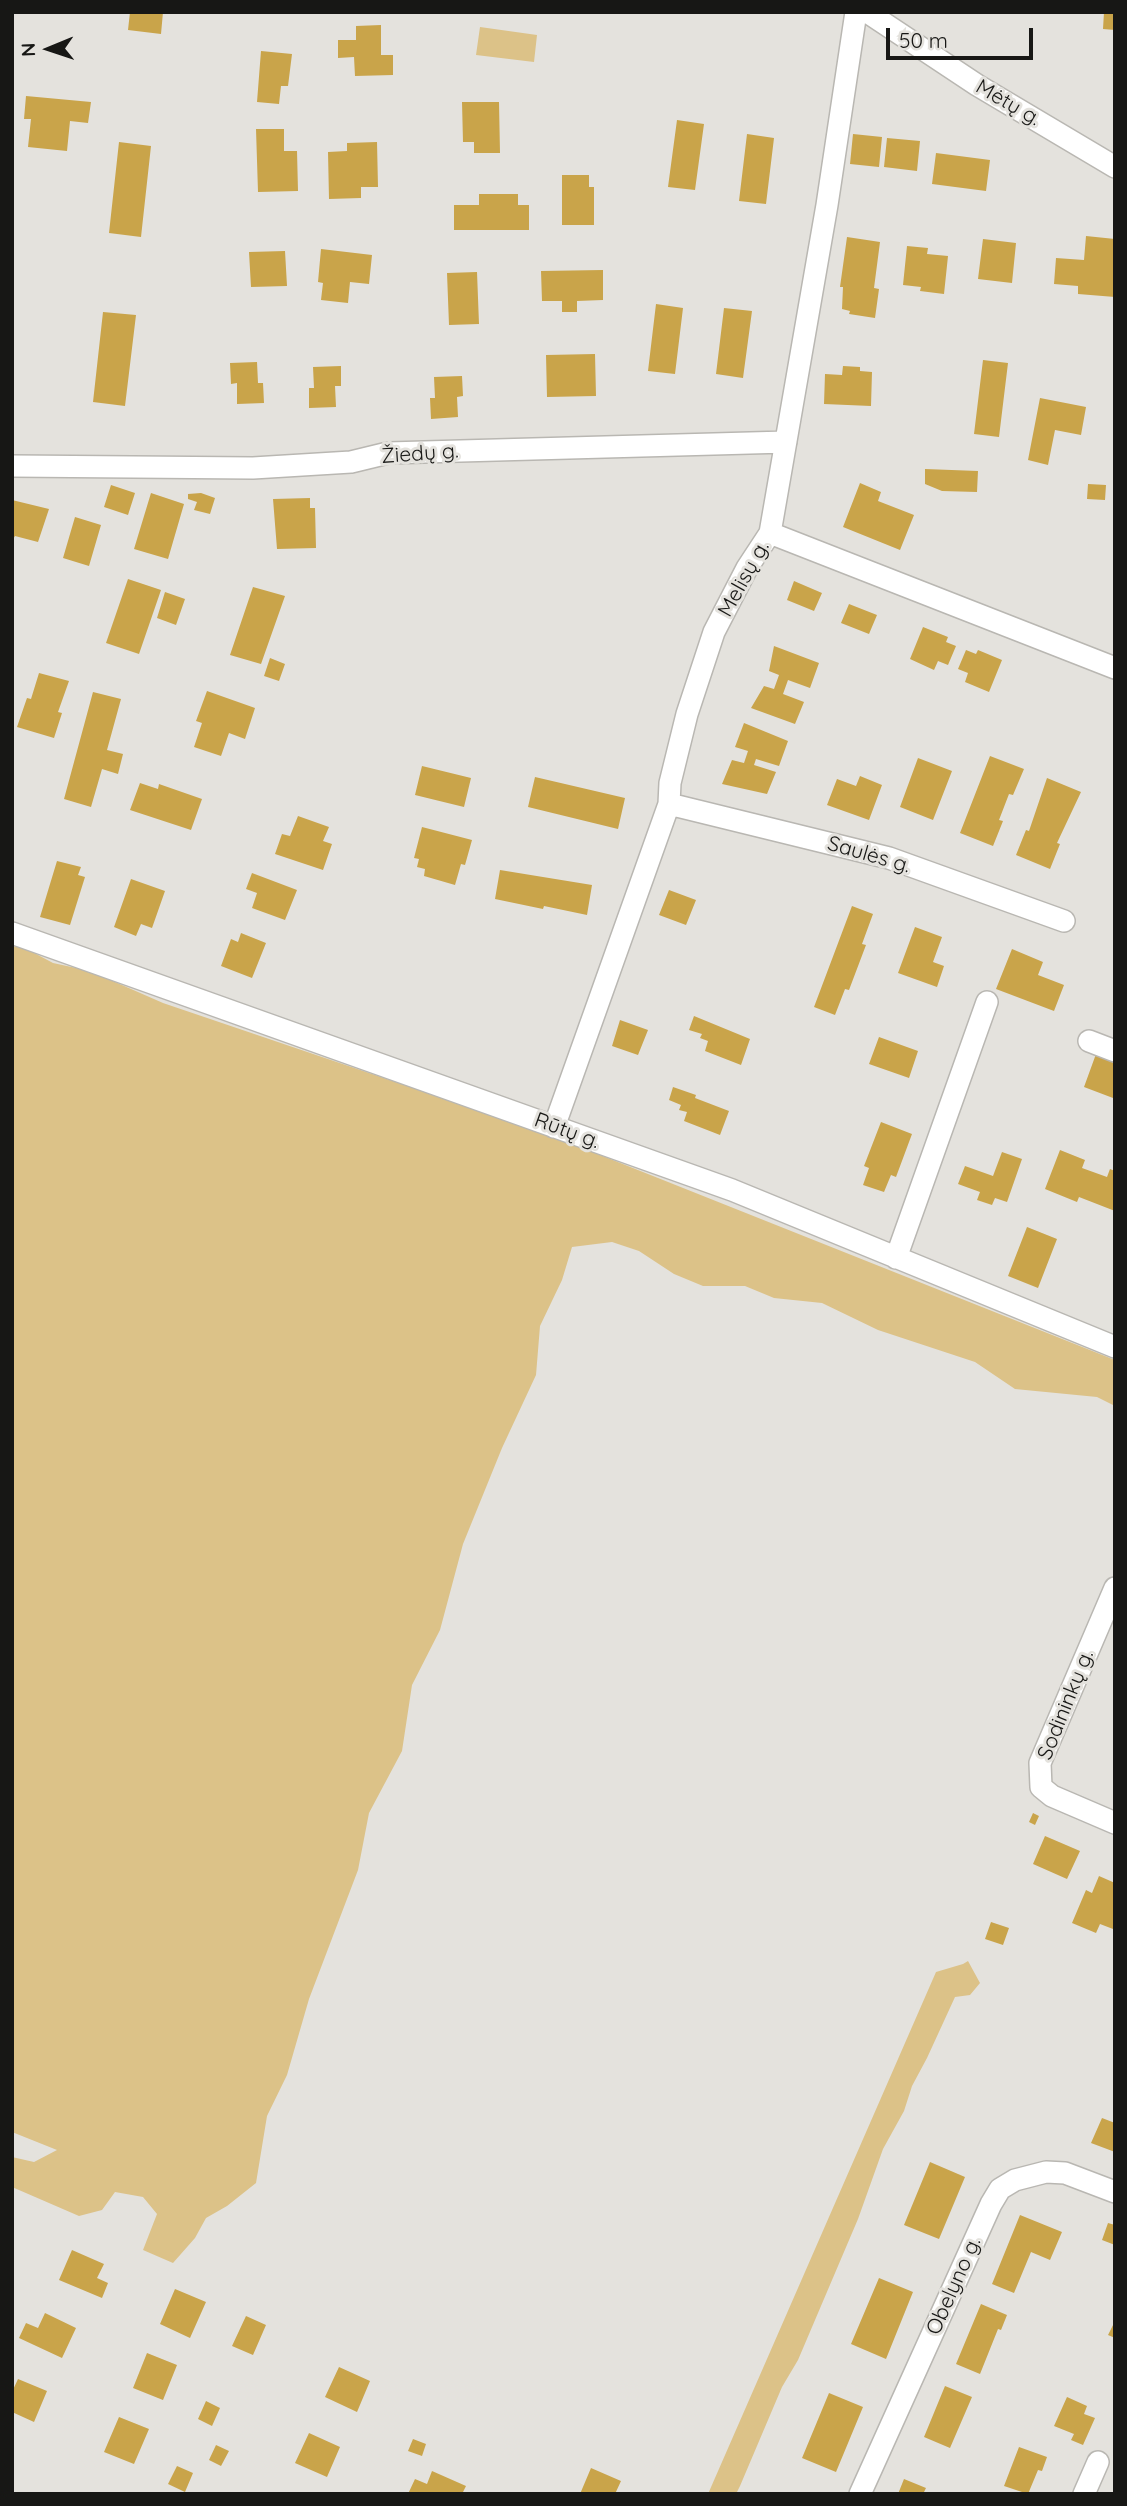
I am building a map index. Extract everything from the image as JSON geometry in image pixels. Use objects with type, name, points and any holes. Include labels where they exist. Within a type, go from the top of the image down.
[{"type":"street","name":"Melisų g.","points":[[554,1126],[669,804],[670,783],[687,714],[714,632],[747,568],[770,533],[827,205],[856,12]]},
{"type":"street","name":"Mėtų g.","points":[[867,12],[977,85],[1115,167]]},
{"type":"street","name":"Žiedų g.","points":[[12,466],[253,468],[351,462],[388,453],[786,442]]},
{"type":"street","points":[[770,533],[1115,668]]},
{"type":"street","name":"Saulės g.","points":[[669,804],[889,858],[1064,921]]},
{"type":"street","name":"Rūtų g.","points":[[12,933],[732,1190],[1115,1347]]},
{"type":"street","points":[[896,1258],[987,1002]]},
{"type":"street","points":[[1088,1041],[1115,1051]]},
{"type":"street","name":"Sodininkų g.","points":[[1115,1588],[1040,1763],[1041,1787],[1052,1796],[1115,1823]]},
{"type":"street","name":"Obelyno g.","points":[[860,2494],[1000,2189],[1015,2180],[1046,2172],[1065,2173],[1115,2192]]},
{"type":"street","points":[[1084,2494],[1098,2462]]},
{"type":"shaded area","points":[[480,27],[537,35],[534,62],[476,55]]},
{"type":"shaded area","points":[[12,946],[25,948],[53,963],[90,971],[163,1003],[540,1131],[1115,1360],[1115,1406],[1097,1397],[1015,1389],[975,1362],[878,1330],[822,1303],[774,1298],[745,1286],[703,1286],[674,1274],[639,1251],[612,1242],[572,1247],[562,1280],[540,1326],[536,1375],[502,1448],[463,1544],[440,1630],[412,1685],[402,1751],[369,1813],[358,1870],[309,1999],[287,2075],[267,2116],[256,2183],[227,2206],[206,2218],[195,2238],[173,2263],[143,2250],[157,2214],[143,2197],[115,2192],[102,2210],[79,2216],[12,2187],[12,2157],[34,2162],[57,2150],[12,2132]]},
{"type":"shaded area","points":[[968,1961],[980,1983],[970,1995],[955,1997],[912,2086],[904,2111],[883,2149],[858,2219],[798,2360],[782,2387],[740,2486],[736,2494],[708,2494],[936,1972]]},
{"type":"building","points":[[130,12],[163,12],[161,34],[128,30]]},
{"type":"building","points":[[1104,12],[1115,12],[1115,30],[1103,29]]},
{"type":"building","points":[[381,25],[381,55],[393,55],[393,75],[355,76],[354,57],[338,58],[338,40],[356,40],[356,26]]},
{"type":"building","points":[[261,51],[292,54],[288,86],[281,86],[279,104],[257,102]]},
{"type":"building","points":[[26,96],[91,102],[88,123],[70,121],[67,151],[28,147],[31,119],[24,119]]},
{"type":"building","points":[[462,102],[499,102],[500,153],[474,153],[474,142],[463,142]]},
{"type":"building","points":[[677,120],[704,124],[695,190],[668,187]]},
{"type":"building","points":[[256,129],[284,129],[284,151],[297,151],[298,191],[258,192]]},
{"type":"building","points":[[747,134],[774,138],[766,204],[739,201]]},
{"type":"building","points":[[853,134],[882,137],[879,167],[850,164]]},
{"type":"building","points":[[887,138],[920,141],[917,171],[884,167]]},
{"type":"building","points":[[119,142],[151,146],[141,237],[109,233]]},
{"type":"building","points":[[377,142],[378,187],[361,187],[361,198],[329,199],[328,152],[347,151],[347,143]]},
{"type":"building","points":[[936,153],[990,160],[986,191],[932,184]]},
{"type":"building","points":[[562,175],[589,175],[589,187],[594,187],[594,225],[562,225]]},
{"type":"building","points":[[479,194],[518,194],[518,205],[529,205],[529,230],[454,230],[454,205],[479,205]]},
{"type":"building","points":[[1086,236],[1115,239],[1115,297],[1078,294],[1078,286],[1054,284],[1056,258],[1084,260]]},
{"type":"building","points":[[847,237],[880,242],[874,288],[879,289],[875,318],[849,314],[850,311],[842,309],[843,287],[840,287]]},
{"type":"building","points":[[983,239],[1016,243],[1012,283],[978,279]]},
{"type":"building","points":[[907,246],[928,248],[927,254],[948,256],[944,294],[920,291],[921,287],[903,285]]},
{"type":"building","points":[[321,249],[372,255],[369,284],[350,282],[348,303],[321,300],[323,283],[318,282]]},
{"type":"building","points":[[285,251],[287,286],[251,287],[249,252]]},
{"type":"building","points":[[603,270],[603,300],[577,301],[577,312],[562,312],[562,301],[542,301],[541,271]]},
{"type":"building","points":[[477,272],[479,324],[449,325],[447,273]]},
{"type":"building","points":[[656,304],[683,308],[675,374],[648,371]]},
{"type":"building","points":[[724,308],[752,311],[743,378],[716,374]]},
{"type":"building","points":[[103,312],[136,315],[125,406],[93,402]]},
{"type":"building","points":[[595,354],[596,396],[547,397],[546,355]]},
{"type":"building","points":[[983,360],[1008,363],[999,437],[974,434]]},
{"type":"building","points":[[257,362],[258,383],[263,383],[264,403],[237,404],[237,383],[231,384],[230,363]]},
{"type":"building","points":[[341,366],[341,386],[335,386],[336,407],[309,408],[309,388],[314,388],[313,367]]},
{"type":"building","points":[[843,366],[860,367],[860,371],[872,372],[871,406],[824,404],[825,374],[842,375]]},
{"type":"building","points":[[462,376],[463,396],[457,397],[458,417],[431,419],[430,398],[435,398],[434,377]]},
{"type":"building","points":[[1040,398],[1086,407],[1081,435],[1055,430],[1048,465],[1028,460]]},
{"type":"building","points":[[925,469],[978,471],[977,492],[942,491],[925,484]]},
{"type":"building","points":[[860,483],[881,492],[878,501],[914,515],[900,550],[843,527]]},
{"type":"building","points":[[1088,484],[1106,485],[1105,500],[1087,499]]},
{"type":"building","points":[[111,485],[135,493],[128,515],[104,507]]},
{"type":"building","points":[[151,493],[184,504],[168,559],[134,549]]},
{"type":"building","points":[[201,493],[215,498],[210,514],[194,510],[197,502],[188,499],[188,494]]},
{"type":"building","points":[[310,498],[310,508],[315,508],[316,548],[277,549],[273,499]]},
{"type":"building","points":[[12,500],[49,509],[38,542],[15,536],[12,541]]},
{"type":"building","points":[[75,517],[101,525],[89,566],[63,558]]},
{"type":"building","points":[[128,579],[161,590],[139,654],[106,643]]},
{"type":"building","points":[[794,581],[822,593],[814,611],[787,600]]},
{"type":"building","points":[[253,587],[285,596],[261,664],[230,655]]},
{"type":"building","points":[[165,592],[185,599],[176,625],[157,618]]},
{"type":"building","points":[[849,604],[877,615],[869,634],[841,623]]},
{"type":"building","points":[[923,627],[948,637],[946,642],[956,646],[948,665],[938,661],[934,670],[910,659]]},
{"type":"building","points":[[774,646],[819,663],[810,688],[788,680],[783,694],[804,702],[795,724],[751,708],[764,686],[774,689],[779,675],[769,671]]},
{"type":"building","points":[[966,650],[976,654],[978,650],[1002,660],[989,692],[965,682],[968,673],[958,669]]},
{"type":"building","points":[[270,658],[285,664],[279,681],[264,676]]},
{"type":"building","points":[[39,673],[69,681],[58,712],[62,713],[54,738],[17,727],[27,698],[31,699]]},
{"type":"building","points":[[207,691],[255,708],[245,739],[229,733],[221,756],[194,747],[202,723],[196,721]]},
{"type":"building","points":[[93,692],[121,699],[107,750],[123,754],[118,774],[102,769],[91,807],[64,799]]},
{"type":"building","points":[[744,723],[788,741],[779,766],[756,759],[754,765],[776,772],[767,794],[722,784],[732,760],[744,763],[748,751],[735,747]]},
{"type":"building","points":[[990,756],[1024,769],[1013,795],[1009,794],[999,820],[1003,821],[993,846],[960,833]]},
{"type":"building","points":[[918,758],[952,771],[933,820],[900,807]]},
{"type":"building","points":[[422,766],[471,778],[464,807],[415,795]]},
{"type":"building","points":[[860,776],[882,785],[869,820],[827,805],[837,779],[856,786]]},
{"type":"building","points":[[535,777],[625,798],[618,829],[528,807]]},
{"type":"building","points":[[1047,778],[1081,792],[1057,843],[1060,844],[1050,869],[1016,855],[1026,830],[1029,831]]},
{"type":"building","points":[[140,783],[158,789],[159,784],[202,799],[191,830],[130,810]]},
{"type":"building","points":[[298,816],[329,827],[323,841],[332,844],[323,870],[275,854],[282,834],[290,836]]},
{"type":"building","points":[[422,827],[472,840],[465,865],[461,864],[455,885],[424,876],[425,869],[417,867],[419,859],[414,858]]},
{"type":"building","points":[[57,861],[81,867],[78,875],[85,877],[70,925],[40,917]]},
{"type":"building","points":[[500,870],[592,885],[587,915],[495,899]]},
{"type":"building","points":[[252,873],[297,890],[285,920],[252,908],[257,893],[246,889]]},
{"type":"building","points":[[131,879],[165,891],[152,928],[141,924],[136,936],[114,927]]},
{"type":"building","points":[[669,890],[696,900],[686,925],[659,915]]},
{"type":"building","points":[[852,906],[873,914],[862,944],[866,945],[849,990],[845,989],[835,1015],[814,1007]]},
{"type":"building","points":[[915,927],[942,937],[933,962],[944,966],[937,987],[898,973]]},
{"type":"building","points":[[241,933],[266,943],[252,978],[221,966],[231,939],[238,942]]},
{"type":"building","points":[[1012,949],[1043,962],[1038,975],[1064,985],[1054,1011],[996,989]]},
{"type":"building","points":[[694,1016],[750,1039],[741,1065],[705,1051],[708,1041],[700,1038],[702,1034],[689,1030]]},
{"type":"building","points":[[620,1020],[648,1030],[638,1055],[612,1046]]},
{"type":"building","points":[[879,1037],[918,1051],[909,1078],[869,1064]]},
{"type":"building","points":[[1096,1054],[1115,1061],[1113,1098],[1084,1087]]},
{"type":"building","points":[[673,1087],[729,1111],[720,1135],[684,1121],[687,1112],[679,1110],[681,1105],[669,1100]]},
{"type":"building","points":[[881,1122],[912,1134],[896,1177],[891,1175],[884,1192],[863,1185],[869,1168],[864,1166]]},
{"type":"building","points":[[1060,1150],[1085,1160],[1082,1168],[1107,1177],[1110,1169],[1115,1171],[1115,1211],[1079,1197],[1077,1202],[1045,1189]]},
{"type":"building","points":[[1002,1152],[1022,1159],[1007,1202],[995,1198],[992,1205],[977,1200],[980,1192],[958,1184],[965,1166],[993,1176]]},
{"type":"building","points":[[1027,1227],[1057,1239],[1038,1288],[1008,1276]]},
{"type":"building","points":[[1033,1813],[1039,1816],[1035,1825],[1029,1822]]},
{"type":"building","points":[[1045,1836],[1080,1851],[1067,1879],[1033,1864]]},
{"type":"building","points":[[1099,1876],[1115,1883],[1115,1925],[1113,1929],[1100,1924],[1096,1933],[1072,1923],[1086,1890],[1092,1893]]},
{"type":"building","points":[[991,1922],[1009,1928],[1003,1945],[985,1939]]},
{"type":"building","points":[[1102,2118],[1115,2123],[1115,2152],[1091,2143]]},
{"type":"building","points":[[930,2162],[965,2177],[939,2239],[904,2225]]},
{"type":"building","points":[[1020,2215],[1062,2232],[1050,2260],[1031,2252],[1014,2293],[992,2284]]},
{"type":"building","points":[[1108,2223],[1115,2225],[1115,2245],[1102,2240]]},
{"type":"building","points":[[72,2250],[104,2264],[97,2278],[108,2283],[102,2298],[59,2280]]},
{"type":"building","points":[[879,2278],[913,2292],[886,2359],[851,2344]]},
{"type":"building","points":[[175,2289],[206,2302],[190,2338],[160,2324]]},
{"type":"building","points":[[981,2304],[1007,2315],[1001,2330],[998,2329],[980,2374],[956,2364]]},
{"type":"building","points":[[45,2313],[76,2328],[62,2358],[19,2338],[26,2323],[38,2328]]},
{"type":"building","points":[[246,2316],[266,2325],[253,2355],[232,2346]]},
{"type":"building","points":[[1115,2321],[1115,2338],[1108,2335]]},
{"type":"building","points":[[147,2353],[177,2365],[163,2400],[133,2388]]},
{"type":"building","points":[[339,2367],[370,2381],[357,2412],[325,2397]]},
{"type":"building","points":[[18,2379],[47,2391],[34,2422],[12,2412],[12,2392]]},
{"type":"building","points":[[945,2386],[972,2397],[950,2448],[924,2437]]},
{"type":"building","points":[[829,2393],[863,2407],[836,2472],[802,2458]]},
{"type":"building","points":[[1067,2397],[1087,2406],[1084,2414],[1095,2418],[1083,2445],[1071,2440],[1074,2434],[1054,2426]]},
{"type":"building","points":[[206,2401],[220,2408],[212,2426],[198,2419]]},
{"type":"building","points":[[119,2417],[149,2429],[134,2464],[104,2452]]},
{"type":"building","points":[[309,2433],[340,2447],[327,2477],[295,2463]]},
{"type":"building","points":[[413,2439],[426,2444],[422,2456],[408,2451]]},
{"type":"building","points":[[216,2445],[229,2451],[221,2466],[209,2460]]},
{"type":"building","points":[[1019,2447],[1047,2457],[1028,2494],[1004,2486]]},
{"type":"building","points":[[177,2466],[193,2473],[185,2492],[168,2484]]},
{"type":"building","points":[[591,2468],[621,2481],[615,2494],[580,2494]]},
{"type":"building","points":[[432,2471],[466,2486],[462,2494],[408,2494],[415,2479],[427,2484]]},
{"type":"building","points":[[904,2479],[926,2488],[923,2494],[898,2494]]}]
